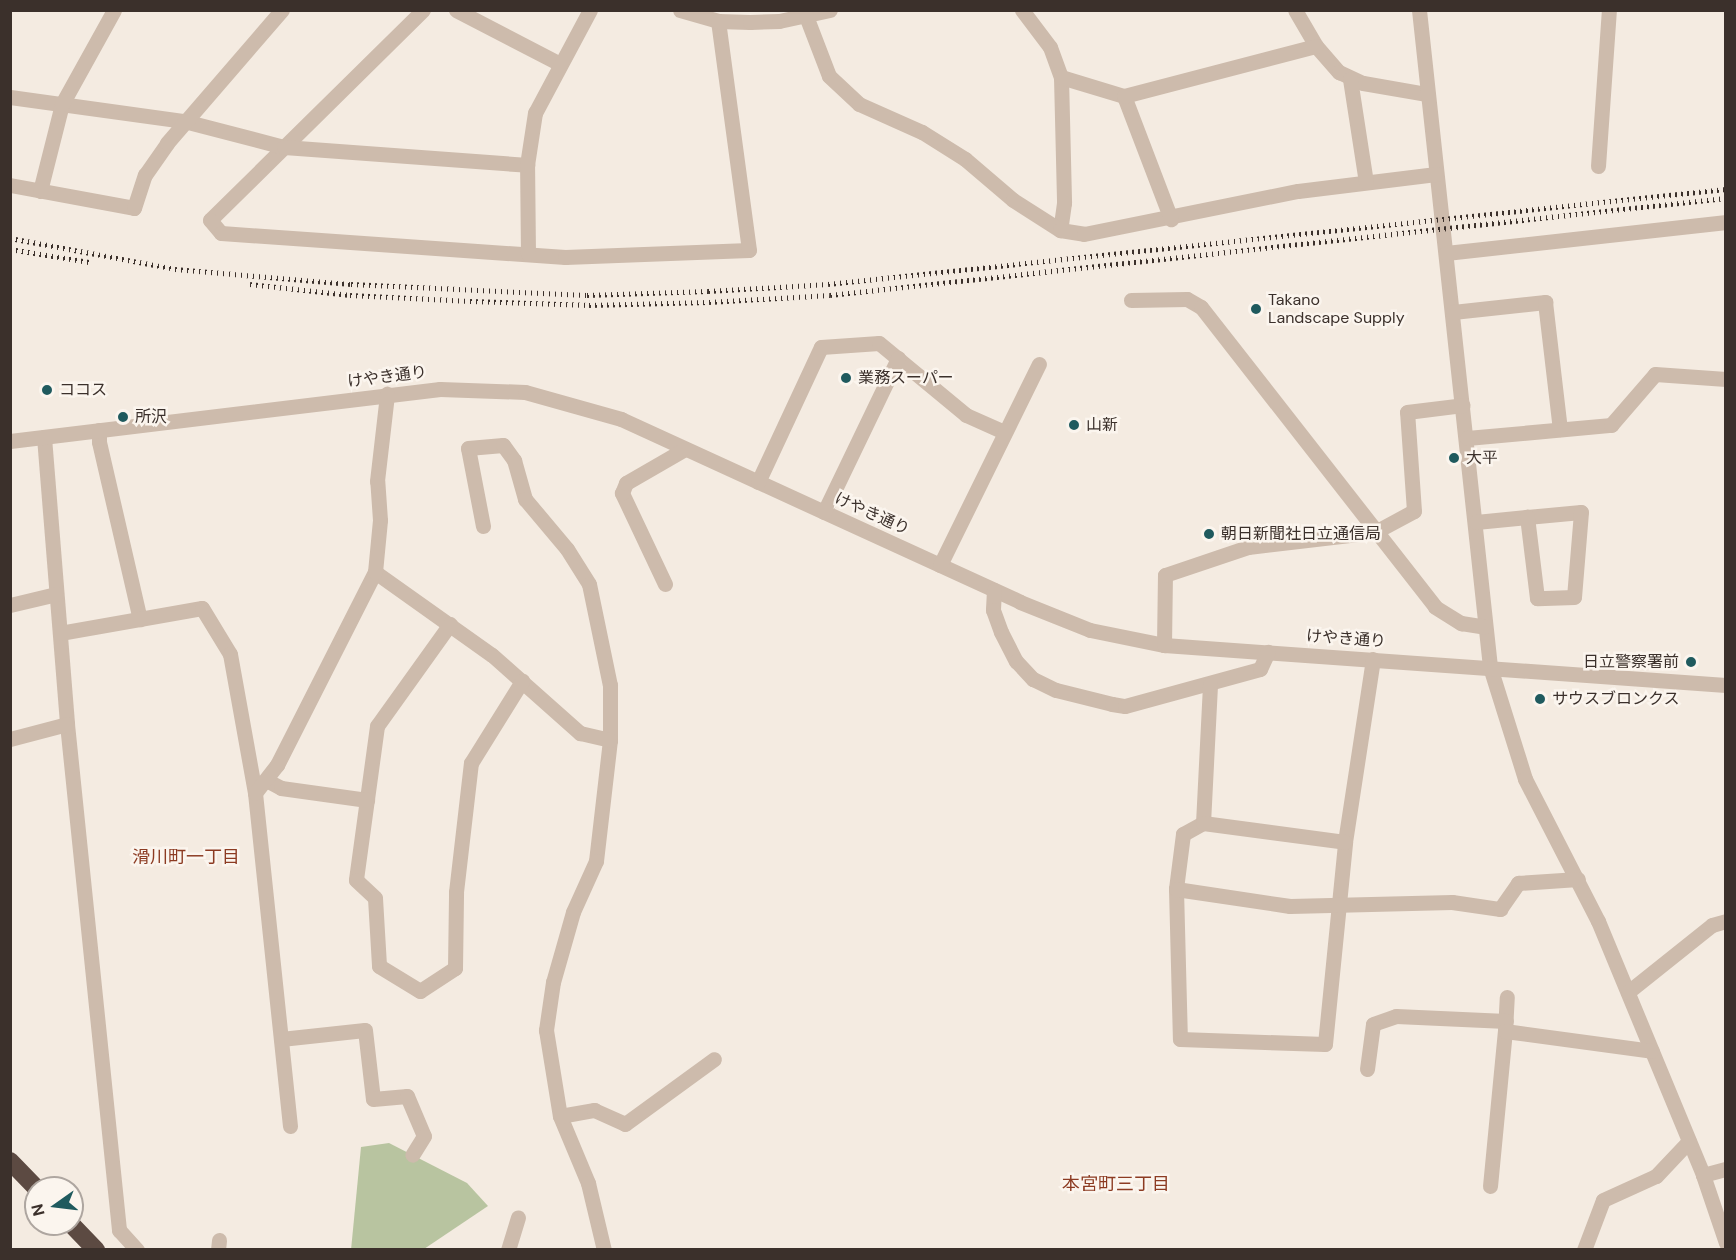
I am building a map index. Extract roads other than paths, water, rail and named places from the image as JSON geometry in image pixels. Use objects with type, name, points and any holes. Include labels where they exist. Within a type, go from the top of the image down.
[{"type":"highway","points":[[10,1161],[24,1176]]},
{"type":"highway","points":[[83,1236],[96,1250]]},
{"type":"street","points":[[10,185],[134,208],[145,175],[184,121],[282,10]]},
{"type":"street","points":[[423,10],[210,220],[221,232],[565,257],[749,250],[718,21]]},
{"type":"street","points":[[528,254],[527,165],[535,113],[590,10]]},
{"type":"street","points":[[680,10],[718,21],[779,21],[830,10]]},
{"type":"street","points":[[1022,10],[1050,47],[1062,77],[1064,203],[1060,230]]},
{"type":"street","points":[[1295,10],[1316,46],[1339,72],[1350,79],[1427,94]]},
{"type":"street","points":[[1419,10],[1490,667],[1525,779],[1578,879],[1628,992],[1703,1175],[1725,1243]]},
{"type":"street","points":[[1598,166],[1609,10]]},
{"type":"street","points":[[40,191],[62,104],[109,11]]},
{"type":"street","points":[[466,12],[560,64]]},
{"type":"street","points":[[806,16],[829,76],[860,104],[922,132],[957,154],[1041,220],[1060,230],[1084,234],[1171,219],[1288,193],[1436,174]]},
{"type":"street","points":[[1062,77],[1125,96],[1316,46]]},
{"type":"street","points":[[1350,79],[1366,182]]},
{"type":"street","points":[[1125,96],[1171,219]]},
{"type":"street","points":[[10,97],[184,121],[284,147],[527,165]]},
{"type":"street","points":[[1445,246],[1725,222]]},
{"type":"street","points":[[1131,300],[1187,299],[1201,307],[1375,532],[1447,617],[1485,627]]},
{"type":"street","points":[[1453,312],[1545,302],[1560,429]]},
{"type":"street","points":[[758,482],[821,347],[879,343],[966,415],[1002,431]]},
{"type":"street","points":[[824,512],[898,358]]},
{"type":"street","points":[[940,565],[1002,431],[1039,364]]},
{"type":"street","points":[[1467,438],[1611,425],[1655,374],[1725,379]]},
{"type":"street","name":"けやき通り","points":[[10,441],[387,394],[459,389],[536,394],[590,408],[994,590],[1090,630],[1164,645],[1725,685]]},
{"type":"street","points":[[255,793],[277,765],[375,572],[380,520],[377,481],[387,394]]},
{"type":"street","points":[[1164,645],[1165,575],[1248,547],[1375,532],[1414,511],[1407,412],[1463,405]]},
{"type":"street","points":[[99,430],[99,442],[140,619]]},
{"type":"street","points":[[44,437],[67,724],[119,1230],[137,1250]]},
{"type":"street","points":[[483,526],[468,448],[503,445],[514,460],[525,499],[567,549],[589,584],[610,685],[610,740],[596,861],[573,912],[553,982],[546,1030],[560,1116],[588,1183],[604,1250]]},
{"type":"street","points":[[665,584],[622,493],[626,483],[685,449]]},
{"type":"street","points":[[1476,522],[1527,517],[1581,512],[1574,597],[1537,598],[1527,517]]},
{"type":"street","points":[[375,572],[450,624],[522,681],[580,734],[610,740]]},
{"type":"street","points":[[994,590],[993,610],[1016,661],[1033,679],[1056,690],[1125,706],[1210,685],[1260,669],[1268,652]]},
{"type":"street","points":[[10,605],[56,594]]},
{"type":"street","points":[[60,633],[202,608],[230,654],[255,793],[290,1126]]},
{"type":"street","points":[[450,624],[377,726],[356,880],[375,898],[379,966],[420,991],[456,968],[456,892],[471,763],[522,681]]},
{"type":"street","points":[[1346,842],[1203,823],[1183,834],[1176,889],[1180,1039],[1325,1044],[1346,842],[1373,659]]},
{"type":"street","points":[[1203,823],[1210,685]]},
{"type":"street","points":[[10,739],[67,724]]},
{"type":"street","points":[[266,780],[281,788],[367,800]]},
{"type":"street","points":[[1176,889],[1279,905],[1452,902],[1500,909],[1518,884],[1578,879]]},
{"type":"street","points":[[1628,992],[1712,925],[1725,921]]},
{"type":"street","points":[[1490,1186],[1508,997]]},
{"type":"street","points":[[1367,1069],[1373,1024],[1396,1016],[1506,1026],[1652,1051]]},
{"type":"street","points":[[281,1039],[365,1030],[373,1100],[407,1096],[424,1136],[412,1155]]},
{"type":"street","points":[[560,1116],[594,1110],[625,1124],[714,1059]]},
{"type":"street","points":[[1584,1250],[1603,1200],[1656,1176],[1689,1141]]},
{"type":"street","points":[[1703,1175],[1725,1169]]},
{"type":"street","points":[[508,1250],[518,1217]]},
{"type":"railway","points":[[10,238],[175,269],[351,284],[587,295],[828,284],[1726,189]]},
{"type":"railway","points":[[250,284],[350,295],[589,305],[709,302],[830,295],[1726,198]]},
{"type":"railway","points":[[10,249],[89,262]]},
{"type":"place","name":"Takano Landscape Supply","points":[[1256,309]]},
{"type":"place","name":"業務スーパー","points":[[846,378]]},
{"type":"place","name":"ココス","points":[[47,390]]},
{"type":"place","name":"所沢","points":[[123,417]]},
{"type":"place","name":"山新","points":[[1074,425]]},
{"type":"place","name":"大平","points":[[1454,458]]},
{"type":"place","name":"朝日新聞社日立通信局","points":[[1209,534]]},
{"type":"place","name":"日立警察署前","points":[[1691,662]]},
{"type":"place","name":"サウスブロンクス","points":[[1540,699]]},
{"type":"district","name":"滑川町一丁目","points":[[186,857]]},
{"type":"district","name":"本宮町三丁目","points":[[1116,1184]]}]
